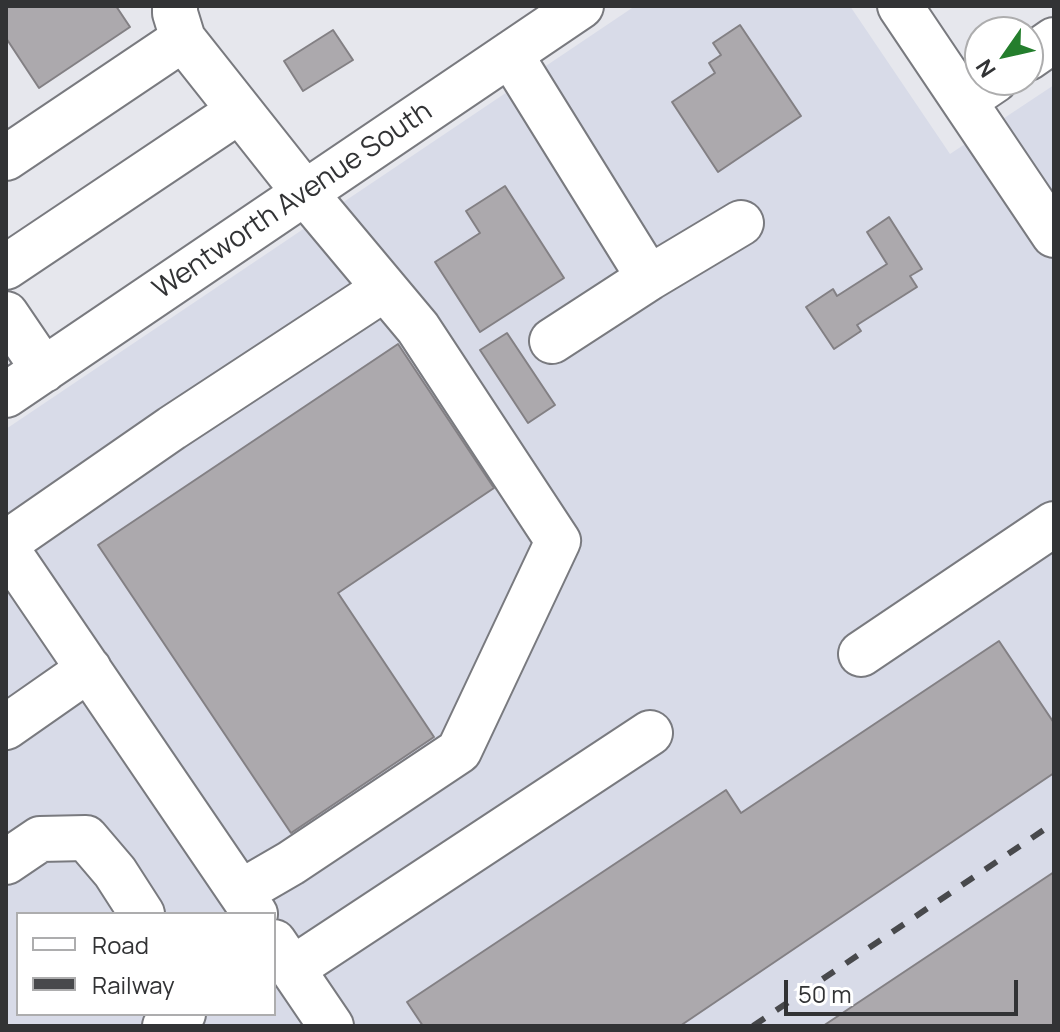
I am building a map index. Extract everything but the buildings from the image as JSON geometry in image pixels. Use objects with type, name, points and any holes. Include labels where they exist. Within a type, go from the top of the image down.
[{"type":"street","name":"Wentworth Avenue South","points":[[6,395],[581,6]]},
{"type":"street","points":[[900,6],[964,74]]},
{"type":"street","points":[[6,158],[179,22],[239,111],[418,328],[558,541],[459,751],[291,863],[248,903],[6,546],[172,428],[384,289]]},
{"type":"street","points":[[510,54],[649,278]]},
{"type":"street","points":[[982,96],[1054,235]]},
{"type":"street","points":[[6,267],[239,111]]},
{"type":"street","points":[[552,341],[741,223]]},
{"type":"street","points":[[6,314],[44,370]]},
{"type":"street","points":[[861,654],[1054,524]]},
{"type":"street","points":[[6,727],[89,669]]},
{"type":"street","points":[[331,1026],[283,956],[650,733]]},
{"type":"street","points":[[6,862],[40,839],[86,838],[115,872],[141,912]]},
{"type":"shaded area","points":[[635,6],[850,6],[950,154],[1037,96],[1044,96],[1044,92],[1054,85],[1054,1026],[6,1026],[6,429]]},
{"type":"railway","points":[[753,1026],[1054,823]]}]
